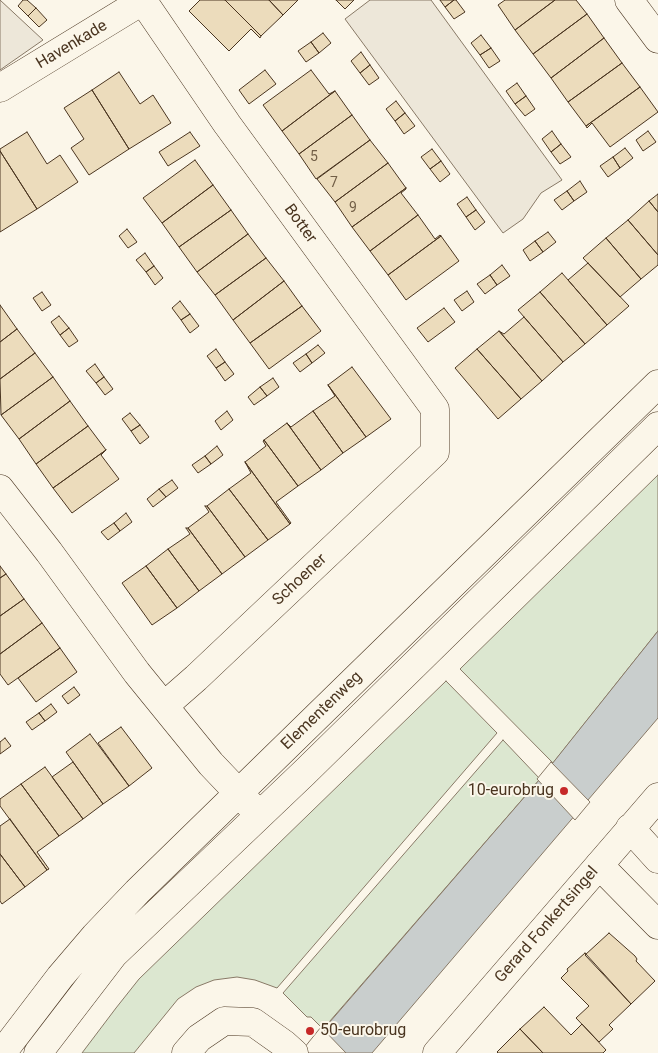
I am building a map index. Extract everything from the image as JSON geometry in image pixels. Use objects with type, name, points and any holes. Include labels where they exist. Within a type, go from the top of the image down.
[{"type":"street","points":[[629,0],[658,39]]},
{"type":"street","name":"Havenkade","points":[[0,88],[143,1]]},
{"type":"street","name":"Botter","points":[[143,1],[227,124],[436,409],[434,452]]},
{"type":"street","name":"Elementenweg","points":[[2,1053],[60,977],[95,936],[137,892],[658,384]]},
{"type":"street","name":"Elementenweg","points":[[38,1053],[114,954],[658,426]]},
{"type":"street","name":"Schoener","points":[[164,706],[196,678],[434,452]]},
{"type":"street","points":[[0,489],[49,552],[137,673],[211,764],[259,815]]},
{"type":"street","name":"Gerard Fonkertsingel","points":[[437,1053],[658,797]]},
{"type":"street","points":[[630,828],[658,859]]},
{"type":"street","points":[[599,864],[658,925]]},
{"type":"street","points":[[186,1053],[199,1038],[224,1021],[253,1022],[289,1048]]},
{"type":"green space","points":[[658,475],[658,631],[553,763],[460,669]]},
{"type":"green space","points":[[446,681],[497,733],[277,988],[255,980],[237,977],[214,980],[196,987],[178,999],[134,1053],[82,1053],[139,979]]},
{"type":"green space","points":[[503,740],[540,779],[323,1029],[311,1017],[307,1017],[283,993]]},
{"type":"shaded area","points":[[0,0],[43,40],[0,70]]},
{"type":"shaded area","points":[[370,0],[431,0],[562,180],[541,193],[523,219],[503,233],[345,19]]},
{"type":"shaded area","points":[[658,631],[658,718],[372,1053],[303,1053],[540,779]]},
{"type":"pier","points":[[551,762],[590,802],[575,820],[537,779]]},
{"type":"pier","points":[[321,1027],[346,1053],[300,1053]]},
{"type":"building","points":[[23,0],[27,0],[36,8],[28,16],[18,6]]},
{"type":"building","points":[[200,0],[225,0],[261,36],[260,38],[251,29],[229,51],[189,11]]},
{"type":"building","points":[[225,0],[269,0],[283,15],[261,36]]},
{"type":"building","points":[[269,0],[298,0],[283,15]]},
{"type":"building","points":[[336,0],[354,0],[345,9]]},
{"type":"building","points":[[440,0],[454,0],[445,7]]},
{"type":"building","points":[[454,0],[465,12],[454,19],[445,7]]},
{"type":"building","points":[[505,0],[555,0],[515,30],[498,5]]},
{"type":"building","points":[[555,0],[576,0],[587,14],[533,54],[515,30]]},
{"type":"building","points":[[36,8],[47,20],[39,27],[28,16]]},
{"type":"building","points":[[587,14],[604,38],[551,78],[533,54]]},
{"type":"building","points":[[323,33],[331,43],[319,53],[311,42]]},
{"type":"building","points":[[481,35],[491,48],[480,55],[471,43]]},
{"type":"building","points":[[604,38],[622,63],[568,102],[551,78]]},
{"type":"building","points":[[311,42],[319,53],[306,62],[298,51]]},
{"type":"building","points":[[491,48],[500,61],[489,68],[480,55]]},
{"type":"building","points":[[361,52],[370,65],[360,73],[351,61]]},
{"type":"building","points":[[622,63],[640,87],[586,126],[568,102]]},
{"type":"building","points":[[370,65],[379,78],[369,85],[360,73]]},
{"type":"building","points":[[265,70],[276,84],[249,104],[239,90]]},
{"type":"building","points":[[311,70],[329,94],[335,91],[282,131],[263,105]]},
{"type":"building","points":[[119,72],[140,104],[153,95],[171,123],[129,149],[92,90]]},
{"type":"building","points":[[517,83],[526,96],[515,104],[506,91]]},
{"type":"building","points":[[640,87],[658,112],[610,147],[592,123],[587,128],[586,126]]},
{"type":"building","points":[[92,90],[129,149],[89,175],[71,148],[84,139],[64,108]]},
{"type":"building","points":[[335,91],[352,115],[299,154],[282,131]]},
{"type":"building","points":[[526,96],[535,109],[525,116],[515,104]]},
{"type":"building","points":[[396,101],[405,113],[395,121],[386,109]]},
{"type":"building","points":[[405,113],[415,126],[404,134],[395,121]]},
{"type":"building","points":[[352,115],[370,140],[316,179],[299,154]]},
{"type":"building","points":[[552,131],[561,144],[551,152],[542,139]]},
{"type":"building","points":[[648,131],[656,142],[643,151],[636,140]]},
{"type":"building","points":[[27,132],[47,164],[60,155],[78,182],[37,209],[0,151],[0,149]]},
{"type":"building","points":[[190,132],[200,146],[168,166],[159,152]]},
{"type":"building","points":[[370,140],[388,163],[335,202],[317,179]]},
{"type":"building","points":[[561,144],[571,157],[560,164],[551,152]]},
{"type":"building","points":[[625,148],[633,158],[620,168],[613,157]]},
{"type":"building","points":[[432,149],[441,161],[430,169],[421,157]]},
{"type":"building","points":[[0,151],[37,209],[0,232]]},
{"type":"building","points":[[613,157],[620,168],[608,177],[600,166]]},
{"type":"building","points":[[195,160],[213,185],[162,223],[143,198]]},
{"type":"building","points":[[441,161],[450,174],[440,182],[430,169]]},
{"type":"building","points":[[388,163],[406,188],[352,227],[335,202]]},
{"type":"building","points":[[580,181],[587,192],[574,201],[567,191]]},
{"type":"building","points":[[213,185],[231,210],[179,247],[162,223]]},
{"type":"building","points":[[406,188],[401,193],[418,215],[370,251],[352,227]]},
{"type":"building","points":[[567,191],[574,201],[562,210],[554,200]]},
{"type":"building","points":[[658,194],[658,212],[649,201]]},
{"type":"building","points":[[467,197],[476,210],[466,217],[457,204]]},
{"type":"building","points":[[649,201],[658,212],[658,255],[628,220]]},
{"type":"building","points":[[231,210],[248,234],[197,272],[179,247]]},
{"type":"building","points":[[476,210],[485,222],[475,230],[466,217]]},
{"type":"building","points":[[418,215],[435,239],[441,236],[388,275],[370,251]]},
{"type":"building","points":[[628,220],[658,255],[658,265],[641,279],[606,238]]},
{"type":"building","points":[[127,229],[137,242],[128,248],[119,236]]},
{"type":"building","points":[[548,232],[556,242],[543,252],[535,241]]},
{"type":"building","points":[[248,234],[266,258],[215,295],[197,272]]},
{"type":"building","points":[[441,236],[459,261],[406,300],[388,275]]},
{"type":"building","points":[[606,238],[641,279],[620,297],[583,258]]},
{"type":"building","points":[[535,241],[543,252],[530,261],[523,250]]},
{"type":"building","points":[[145,253],[154,266],[146,272],[136,260]]},
{"type":"building","points":[[266,258],[284,281],[233,320],[215,295]]},
{"type":"building","points":[[588,263],[629,306],[607,325],[568,280]]},
{"type":"building","points":[[502,265],[510,276],[497,285],[490,275]]},
{"type":"building","points":[[154,266],[163,278],[155,285],[146,272]]},
{"type":"building","points":[[562,273],[607,325],[585,344],[540,292]]},
{"type":"building","points":[[490,275],[497,285],[485,294],[477,284]]},
{"type":"building","points":[[284,281],[302,306],[250,343],[233,320]]},
{"type":"building","points":[[467,291],[474,302],[462,311],[454,300]]},
{"type":"building","points":[[42,292],[51,305],[42,311],[33,298]]},
{"type":"building","points":[[540,292],[585,344],[563,362],[518,310]]},
{"type":"building","points":[[180,301],[190,314],[181,320],[172,308]]},
{"type":"building","points":[[0,305],[17,329],[0,342]]},
{"type":"building","points":[[302,306],[321,331],[269,369],[250,343]]},
{"type":"building","points":[[444,308],[455,322],[428,342],[417,328]]},
{"type":"building","points":[[190,314],[199,326],[190,333],[181,320]]},
{"type":"building","points":[[59,316],[69,328],[60,335],[51,322]]},
{"type":"building","points":[[524,317],[563,362],[542,381],[499,331],[504,334]]},
{"type":"building","points":[[69,328],[78,341],[69,347],[60,335]]},
{"type":"building","points":[[17,329],[35,353],[0,379],[0,342]]},
{"type":"building","points":[[499,331],[542,381],[521,399],[477,349]]},
{"type":"building","points":[[318,345],[325,353],[312,363],[306,354]]},
{"type":"building","points":[[216,349],[225,362],[216,368],[207,356]]},
{"type":"building","points":[[477,349],[521,399],[498,419],[455,368]]},
{"type":"building","points":[[35,353],[53,377],[1,415],[0,379]]},
{"type":"building","points":[[306,354],[312,363],[300,372],[293,363]]},
{"type":"building","points":[[225,362],[234,374],[225,381],[216,368]]},
{"type":"building","points":[[95,364],[104,377],[96,383],[86,371]]},
{"type":"building","points":[[352,367],[391,419],[366,437],[328,385]]},
{"type":"building","points":[[53,377],[70,401],[19,439],[1,415]]},
{"type":"building","points":[[104,377],[113,389],[105,395],[96,383]]},
{"type":"building","points":[[273,378],[279,387],[267,396],[260,387]]},
{"type":"building","points":[[328,385],[366,437],[343,453],[313,411],[335,396]]},
{"type":"building","points":[[260,387],[267,396],[254,405],[248,397]]},
{"type":"building","points":[[70,401],[88,426],[36,464],[19,439]]},
{"type":"building","points":[[227,411],[233,420],[221,430],[215,421]]},
{"type":"building","points":[[313,411],[343,453],[321,470],[287,423],[291,427]]},
{"type":"building","points":[[130,413],[140,425],[131,431],[122,419]]},
{"type":"building","points":[[287,423],[321,470],[298,486],[264,440]]},
{"type":"building","points":[[140,425],[149,437],[140,444],[131,431]]},
{"type":"building","points":[[88,426],[106,450],[53,488],[36,464]]},
{"type":"building","points":[[264,440],[298,486],[276,502],[290,524],[245,462],[266,446]]},
{"type":"building","points":[[217,446],[223,455],[211,464],[205,456]]},
{"type":"building","points":[[106,450],[101,455],[119,479],[72,513],[53,488]]},
{"type":"building","points":[[205,456],[211,464],[198,473],[192,465]]},
{"type":"building","points":[[245,462],[290,524],[268,540],[229,489],[251,473]]},
{"type":"building","points":[[172,480],[178,488],[166,497],[159,489]]},
{"type":"building","points":[[159,489],[166,497],[153,507],[147,499]]},
{"type":"building","points":[[229,489],[268,540],[245,557],[207,506]]},
{"type":"building","points":[[205,506],[207,506],[245,557],[222,574],[188,528],[209,512]]},
{"type":"building","points":[[126,513],[132,522],[120,531],[114,523]]},
{"type":"building","points":[[114,523],[120,531],[108,540],[101,532]]},
{"type":"building","points":[[186,528],[188,528],[222,574],[199,591],[168,549],[190,534]]},
{"type":"building","points":[[168,549],[199,591],[177,608],[146,566]]},
{"type":"building","points":[[0,566],[6,574],[0,578]]},
{"type":"building","points":[[146,566],[177,608],[152,625],[122,583]]},
{"type":"building","points":[[6,574],[24,599],[0,616],[0,578]]},
{"type":"building","points":[[24,599],[42,623],[0,654],[0,616]]},
{"type":"building","points":[[42,623],[60,648],[8,685],[0,674],[0,654]]},
{"type":"building","points":[[60,648],[77,672],[36,702],[18,678]]},
{"type":"building","points":[[74,687],[80,695],[68,704],[62,696]]},
{"type":"building","points":[[51,704],[57,712],[45,721],[39,713]]},
{"type":"building","points":[[39,713],[45,721],[32,730],[26,722]]},
{"type":"building","points":[[121,727],[152,768],[129,786],[98,743]]},
{"type":"building","points":[[90,734],[129,786],[103,804],[66,752]]},
{"type":"building","points":[[5,738],[11,746],[0,754],[0,742]]},
{"type":"building","points":[[73,762],[103,804],[83,819],[52,777]]},
{"type":"building","points":[[45,767],[83,819],[59,836],[21,784]]},
{"type":"building","points":[[21,784],[59,836],[37,852],[49,869],[47,870],[0,806],[0,799]]},
{"type":"building","points":[[10,819],[47,870],[25,887],[0,854],[0,826]]},
{"type":"building","points":[[0,854],[25,887],[2,904],[0,901]]},
{"type":"building","points":[[609,933],[635,956],[636,961],[655,981],[631,1004],[585,955]]},
{"type":"building","points":[[585,953],[631,1004],[609,1025],[613,1029],[599,1042],[576,1018],[589,1006],[561,978],[568,971],[567,969]]},
{"type":"building","points":[[544,1007],[571,1035],[582,1024],[606,1050],[603,1053],[543,1053],[520,1029]]},
{"type":"building","points":[[520,1029],[543,1053],[497,1052]]},
{"type":"place","name":"10-eurobrug","points":[[564,791]]},
{"type":"place","name":"50-eurobrug","points":[[310,1031]]}]
